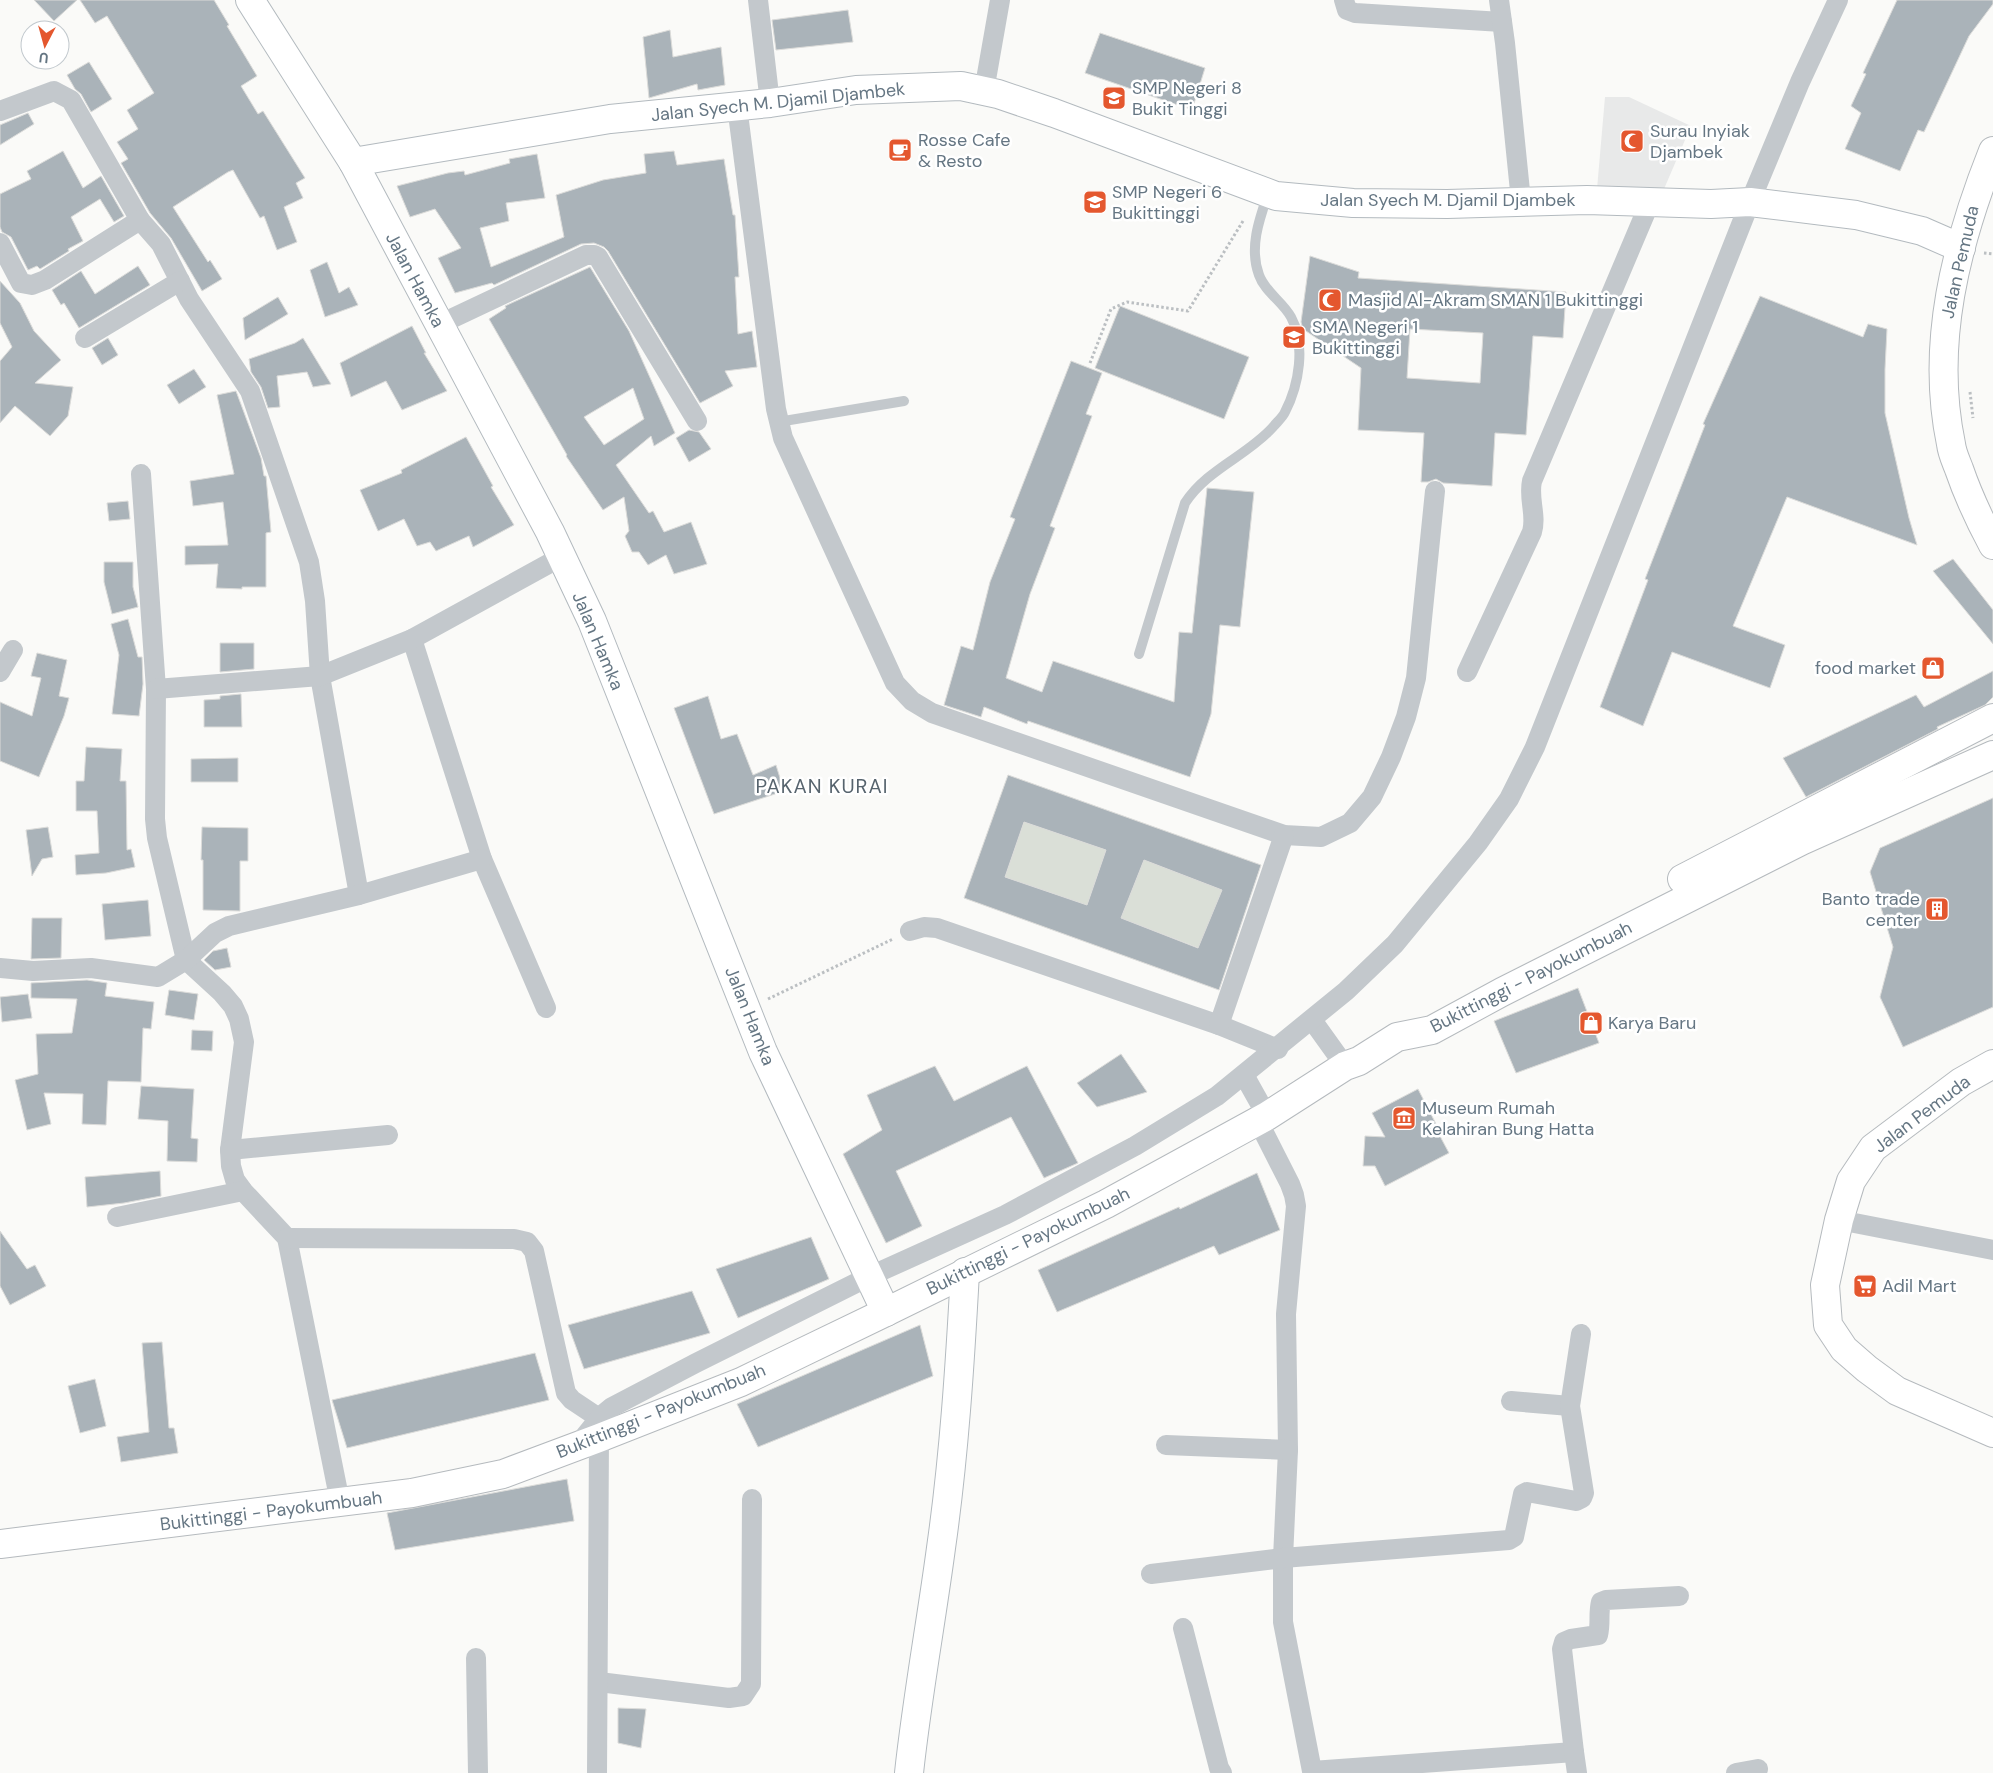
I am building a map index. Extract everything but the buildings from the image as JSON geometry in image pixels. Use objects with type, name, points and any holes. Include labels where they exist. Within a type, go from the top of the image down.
[{"type":"main road","name":"Jalan Hamka","points":[[250,0],[352,162],[561,557],[592,621],[764,1052],[886,1312]]},
{"type":"main road","name":"Jalan Syech M. Djamil Djambek","points":[[352,162],[610,119],[770,103],[856,90],[961,86],[998,94],[1054,113],[1276,196],[1353,203],[1447,204],[1521,201],[1711,204],[1750,202],[1856,215],[1922,231],[1977,251]]},
{"type":"main road","name":"Jalan Pemuda","points":[[1993,151],[1979,187],[1977,251],[1952,282],[1942,357],[1951,445],[1972,507],[1993,545]]},
{"type":"main road","points":[[1397,1037],[1427,1013],[1993,718]]},
{"type":"main road","name":"Bukittinggi - Payokumbuah","points":[[0,1544],[412,1493],[502,1474],[592,1434],[741,1382],[1106,1204],[1262,1119],[1345,1066],[1359,1060],[1397,1037],[1432,1030],[1502,992],[1801,841],[1993,755]]},
{"type":"main road","name":"Jalan Pemuda","points":[[1993,1064],[1961,1082],[1873,1148],[1852,1181],[1840,1220],[1825,1285],[1828,1325],[1844,1349],[1897,1391],[1993,1433]]},
{"type":"main road","points":[[909,1773],[916,1708],[941,1547],[958,1392],[965,1272]]},
{"type":"street","points":[[758,0],[770,103]]},
{"type":"street","points":[[984,91],[1000,0]]},
{"type":"street","points":[[1344,0],[1347,10],[1355,13],[1502,22]]},
{"type":"street","points":[[1499,0],[1521,201]]},
{"type":"street","points":[[592,1434],[612,1408],[696,1363],[870,1276],[1005,1215],[1135,1146],[1217,1096],[1346,992],[1396,944],[1478,843],[1509,799],[1535,747],[1750,202],[1800,82],[1838,0]]},
{"type":"street","points":[[0,111],[54,91],[71,100],[140,220],[160,244],[189,299],[250,391],[309,562],[315,601],[320,676],[359,895]]},
{"type":"street","points":[[737,106],[778,422],[783,438],[895,683],[912,701],[932,713],[1284,835],[1321,837],[1350,824],[1372,797],[1391,757],[1406,717],[1416,678],[1435,492]]},
{"type":"street","points":[[1467,672],[1532,532],[1534,524],[1530,496],[1532,481],[1650,202]]},
{"type":"street","points":[[0,243],[21,283],[32,285],[45,280],[140,220]]},
{"type":"street","points":[[438,325],[586,256],[594,255],[598,258],[697,421]]},
{"type":"street","points":[[85,338],[180,281]]},
{"type":"street","points":[[141,474],[156,689],[156,828],[186,960],[222,993],[233,1006],[239,1019],[244,1042],[230,1150],[231,1166],[235,1180],[243,1191],[286,1238],[340,1502]]},
{"type":"street","points":[[156,689],[320,676],[412,639],[561,557]]},
{"type":"street","points":[[412,639],[482,859],[546,1008]]},
{"type":"street","points":[[0,672],[13,650]]},
{"type":"street","points":[[1219,1025],[1284,835]]},
{"type":"street","points":[[0,968],[33,971],[91,968],[158,976],[186,960],[215,934],[229,926],[359,895],[482,859]]},
{"type":"street","points":[[910,932],[924,928],[937,928],[1219,1025],[1278,1048]]},
{"type":"street","points":[[1312,1020],[1345,1066]]},
{"type":"street","points":[[1244,1075],[1290,1184],[1296,1206],[1286,1314],[1288,1450],[1283,1558],[1284,1635],[1312,1772],[1574,1752]]},
{"type":"street","points":[[230,1150],[388,1135]]},
{"type":"street","points":[[117,1217],[243,1191]]},
{"type":"street","points":[[1840,1220],[1993,1250]]},
{"type":"street","points":[[286,1238],[514,1239],[527,1242],[534,1251],[566,1393],[592,1434],[599,1682],[597,1773]]},
{"type":"street","points":[[1151,1574],[1283,1558],[1509,1540],[1514,1537],[1523,1494],[1527,1492],[1576,1500],[1582,1498],[1584,1493],[1570,1406],[1581,1334]]},
{"type":"street","points":[[1511,1401],[1570,1406]]},
{"type":"street","points":[[1166,1445],[1288,1450]]},
{"type":"street","points":[[599,1682],[729,1698],[743,1696],[751,1684],[752,1498]]},
{"type":"street","points":[[1577,1773],[1562,1649],[1564,1642],[1570,1639],[1598,1635],[1600,1628],[1599,1608],[1601,1602],[1606,1600],[1679,1596]]},
{"type":"street","points":[[1183,1628],[1219,1768],[1222,1773]]},
{"type":"street","points":[[476,1658],[478,1773]]},
{"type":"street","points":[[1736,1773],[1758,1768]]},
{"type":"lane","points":[[1140,654],[1185,503],[1202,480],[1262,440],[1285,414],[1297,378],[1299,349],[1297,334],[1290,316],[1268,292],[1259,275],[1254,252],[1256,226],[1264,191]]},
{"type":"lane","points":[[778,422],[904,401]]},
{"type":"path","points":[[1090,364],[1111,309],[1127,302],[1188,311],[1264,191]]},
{"type":"path","points":[[1970,391],[1974,420]]},
{"type":"path","points":[[746,1009],[910,932]]},
{"type":"shaded area","points":[[1605,97],[1629,97],[1691,126],[1664,189],[1597,189]]},
{"type":"shaded area","points":[[1024,822],[1106,850],[1087,905],[1005,877]]},
{"type":"shaded area","points":[[1144,860],[1222,890],[1199,948],[1121,918]]},
{"type":"place","name":"SMP Negeri 8 Bukit Tinggi","points":[[1114,98]]},
{"type":"place","name":"Surau Inyiak Djambek","points":[[1632,141]]},
{"type":"place","name":"Rosse Cafe & Resto","points":[[900,150]]},
{"type":"place","name":"SMP Negeri 6 Bukittinggi","points":[[1095,202]]},
{"type":"place","name":"Masjid Al-Akram SMAN 1 Bukittinggi","points":[[1330,300]]},
{"type":"place","name":"SMA Negeri 1 Bukittinggi","points":[[1294,337]]},
{"type":"place","name":"food market","points":[[1933,668]]},
{"type":"place","name":"Banto trade center","points":[[1937,909]]},
{"type":"place","name":"Karya Baru","points":[[1591,1023]]},
{"type":"place","name":"Museum Rumah Kelahiran Bung Hatta","points":[[1404,1118]]},
{"type":"place","name":"Adil Mart","points":[[1865,1286]]},
{"type":"district","name":"PAKAN KURAI","points":[[822,786]]}]
